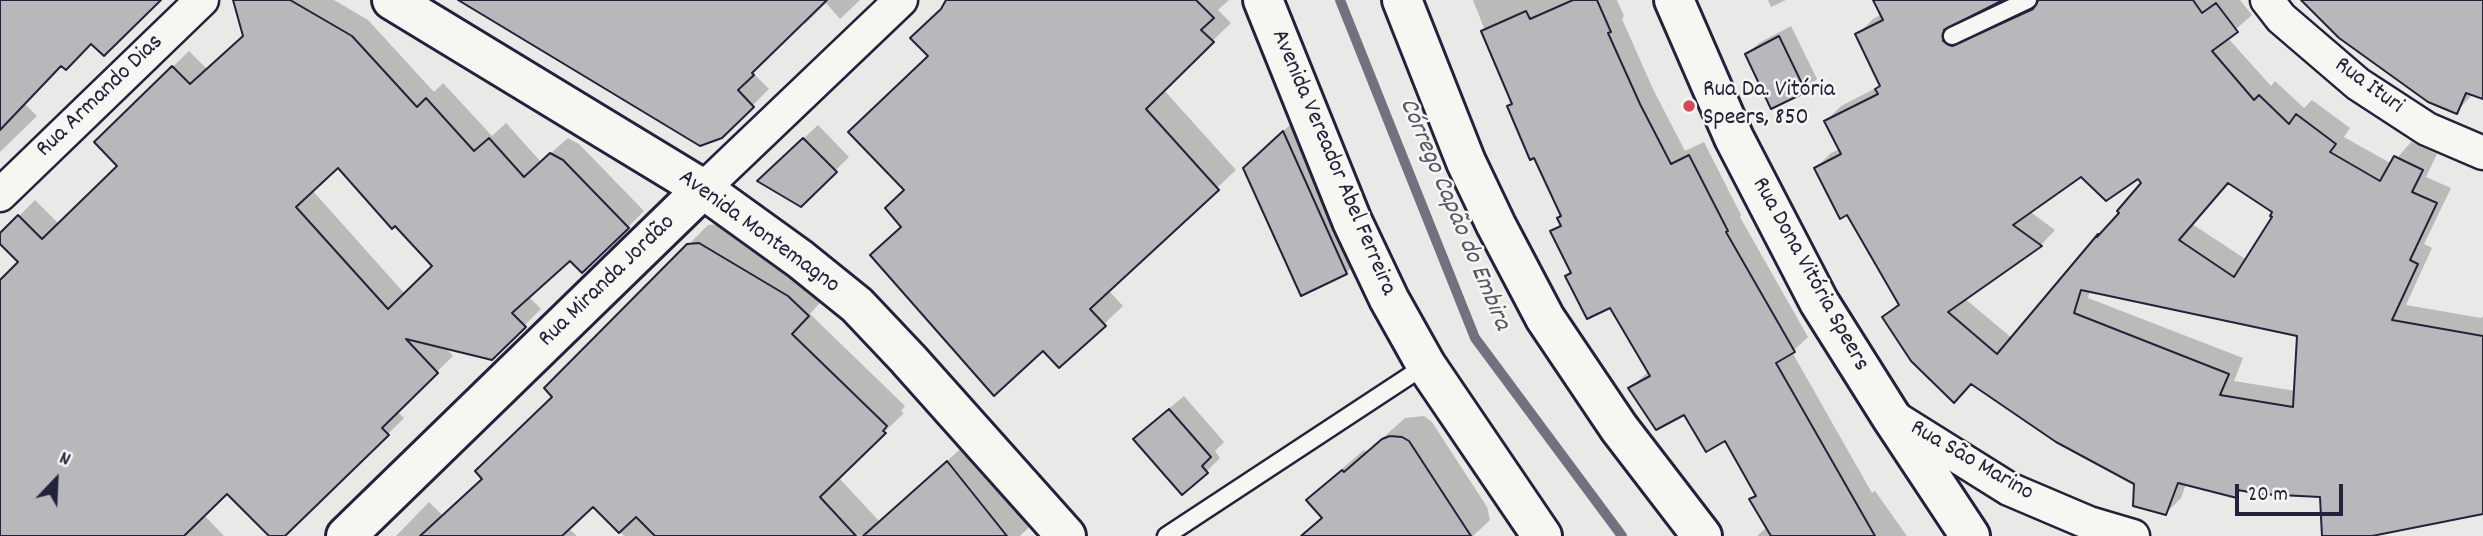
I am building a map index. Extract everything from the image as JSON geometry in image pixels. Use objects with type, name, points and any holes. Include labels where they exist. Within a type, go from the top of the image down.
[{"type":"street","name":"Rua Armando Dias","points":[[0,195],[202,0]]},
{"type":"street","name":"Avenida Montemagno","points":[[392,0],[703,190],[800,259],[857,305],[1065,536]]},
{"type":"street","name":"Rua Miranda Jordão","points":[[346,536],[901,0]]},
{"type":"street","name":"Avenida Vereador Abel Ferreira","points":[[1263,0],[1352,221],[1390,299],[1426,365],[1542,536]]},
{"type":"street","points":[[1402,0],[1466,162],[1545,318],[1619,428],[1702,536]]},
{"type":"street","name":"Rua Dona Vitória Speers","points":[[1674,0],[1734,138],[1813,290],[1890,415],[1970,536]]},
{"type":"street","name":"Rua Ituri","points":[[2267,0],[2281,18],[2358,84],[2427,129],[2483,153]]},
{"type":"street","name":"Rua São Marino","points":[[1890,415],[2009,489],[2089,523],[2133,536]]},
{"type":"lane","points":[[1952,36],[2028,0]]},
{"type":"lane","points":[[1166,536],[1426,365]]},
{"type":"building","points":[[0,0],[161,0],[104,56],[91,44],[66,70],[61,66],[0,130]]},
{"type":"building","points":[[233,0],[290,0],[352,36],[417,107],[426,98],[474,151],[489,138],[524,177],[550,153],[563,160],[629,228],[582,273],[570,261],[512,313],[526,327],[492,360],[406,339],[438,373],[382,428],[389,435],[285,536],[269,536],[227,494],[184,536],[0,536],[0,280],[18,262],[0,244],[0,233],[18,215],[42,239],[117,166],[94,142],[172,66],[190,84],[243,36]],"holes":[[[338,168],[392,229],[395,226],[432,266],[388,309],[296,207]]]},
{"type":"building","points":[[458,0],[827,0],[738,90],[754,107],[722,138],[700,146]]},
{"type":"building","points":[[946,0],[1196,0],[1214,18],[1201,30],[1214,42],[1146,109],[1219,190],[1090,309],[1106,326],[1059,368],[1043,351],[994,396],[870,255],[901,227],[885,208],[904,190],[848,132],[928,56],[910,38],[941,9]]},
{"type":"building","points":[[1573,0],[1597,0],[1611,32],[1608,33],[1640,104],[1671,164],[1689,155],[1728,231],[1726,232],[1795,352],[1776,363],[1875,536],[1771,536],[1749,499],[1756,496],[1725,441],[1706,452],[1684,415],[1656,430],[1628,388],[1650,376],[1610,308],[1587,319],[1565,276],[1571,273],[1550,231],[1561,226],[1557,218],[1561,216],[1534,158],[1530,160],[1507,106],[1512,104],[1481,31],[1526,11],[1530,19]]},
{"type":"building","points":[[1873,0],[2003,0],[1944,30],[1943,41],[1952,46],[2033,9],[2038,0],[2193,0],[2202,13],[2216,3],[2238,32],[2212,51],[2254,100],[2259,95],[2289,124],[2296,114],[2336,144],[2330,152],[2380,181],[2394,156],[2423,170],[2412,192],[2437,203],[2410,260],[2418,264],[2392,320],[2483,336],[2483,514],[2372,536],[2322,536],[2320,497],[2260,494],[2238,490],[2237,498],[2178,483],[2166,515],[2133,506],[2134,484],[2056,442],[1971,384],[1954,403],[1911,361],[1882,317],[1899,305],[1847,215],[1840,219],[1814,168],[1841,154],[1824,121],[1878,94],[1875,89],[1880,86],[1855,34],[1883,20]],"holes":[[[2081,177],[2106,201],[2138,179],[2141,183],[2117,211],[2119,213],[2097,237],[2098,234],[1997,354],[1948,312],[2042,246],[2013,225]],[[2228,183],[2272,212],[2272,217],[2234,277],[2179,240]],[[2081,290],[2297,336],[2293,407],[2220,395],[2229,374],[2074,313]]]},
{"type":"building","points":[[2301,0],[2483,0],[2483,99],[2466,93],[2457,114],[2428,102],[2339,38]]},
{"type":"building","points":[[1779,36],[1806,92],[1771,109],[1745,54]]},
{"type":"building","points":[[1283,131],[1347,274],[1301,296],[1243,168]]},
{"type":"building","points":[[803,138],[837,172],[801,207],[757,181]]},
{"type":"building","points":[[699,243],[788,296],[809,316],[792,334],[887,426],[883,431],[886,433],[820,497],[856,536],[655,536],[636,517],[619,533],[593,507],[562,536],[420,536],[482,479],[475,471],[552,397],[544,388],[687,244]]},
{"type":"building","points":[[1169,409],[1211,457],[1202,466],[1208,473],[1182,495],[1133,439]]},
{"type":"building","points":[[1390,436],[1409,441],[1471,536],[1301,536],[1322,518],[1306,500],[1382,439]]},
{"type":"building","points":[[947,461],[1007,536],[863,536]]},
{"type":"waterway","name":"Córrego Capão do Embira","points":[[1340,0],[1475,338],[1622,536]]},
{"type":"place","name":"Rua Da. Vitória Speers, 850","points":[[1689,106]]}]
